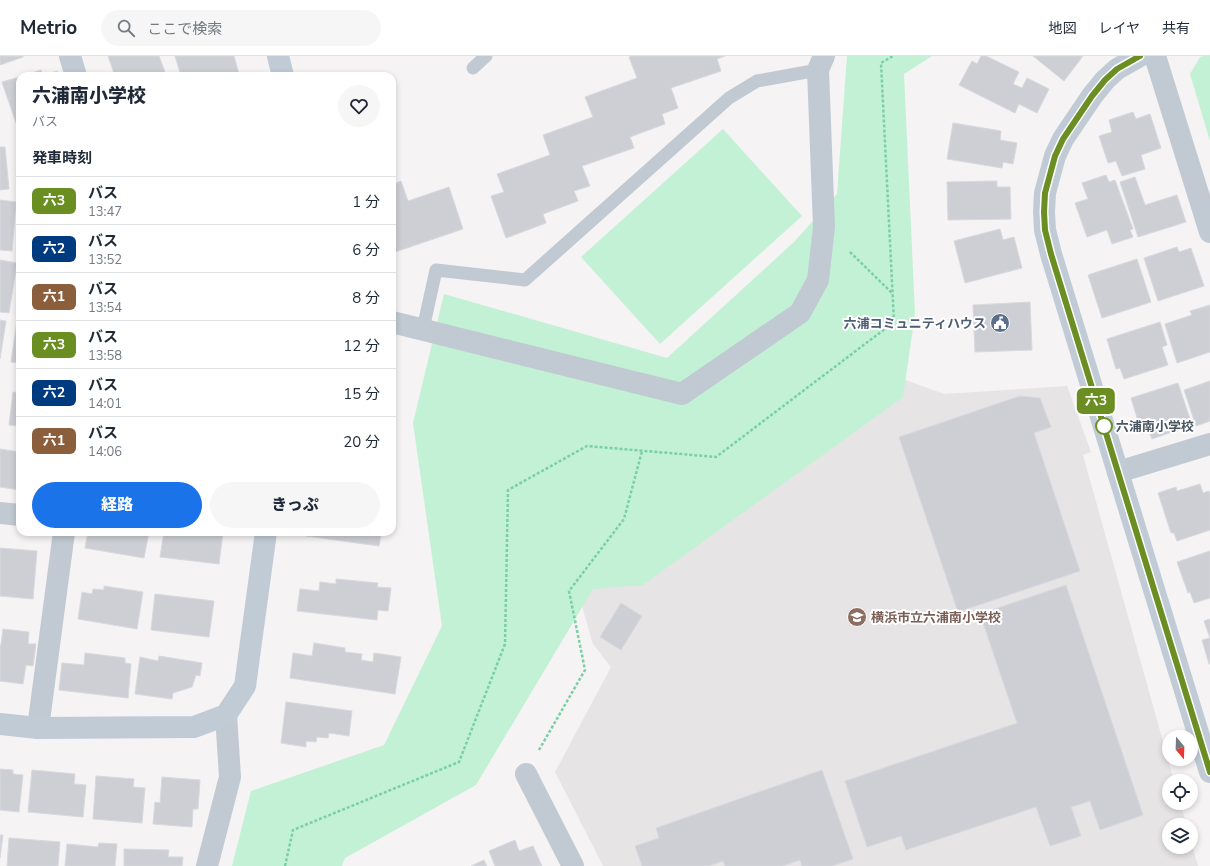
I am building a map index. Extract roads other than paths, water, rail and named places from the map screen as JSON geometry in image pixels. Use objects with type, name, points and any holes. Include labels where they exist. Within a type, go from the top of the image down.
[{"type":"street","points":[[70,56],[75,72]]},
{"type":"street","points":[[278,56],[282,72]]},
{"type":"street","points":[[1140,56],[1117,69],[1105,80],[1092,96],[1063,139],[1055,156],[1045,193],[1045,230],[1051,254],[1210,772]]},
{"type":"street","points":[[1155,56],[1210,232]]},
{"type":"street","points":[[396,323],[682,394],[800,313],[818,280],[824,227],[821,63]]},
{"type":"street","points":[[1118,472],[1210,444]]},
{"type":"street","points":[[0,513],[16,515]]},
{"type":"street","points":[[38,728],[63,536]]},
{"type":"street","points":[[0,724],[38,728],[194,727],[226,715],[245,686],[265,536]]},
{"type":"street","points":[[207,866],[230,777],[226,715]]},
{"type":"street","points":[[526,774],[572,866]]},
{"type":"lane","points":[[473,68],[486,56]]},
{"type":"lane","points":[[423,329],[436,270],[525,280],[728,98],[757,81],[821,63]]},
{"type":"place","name":"六浦コミュニティハウス","points":[[1000,323]]},
{"type":"place","name":"六浦南小学校","points":[[1104,426]]},
{"type":"place","name":"横浜市立六浦南小学校","points":[[857,617]]}]
